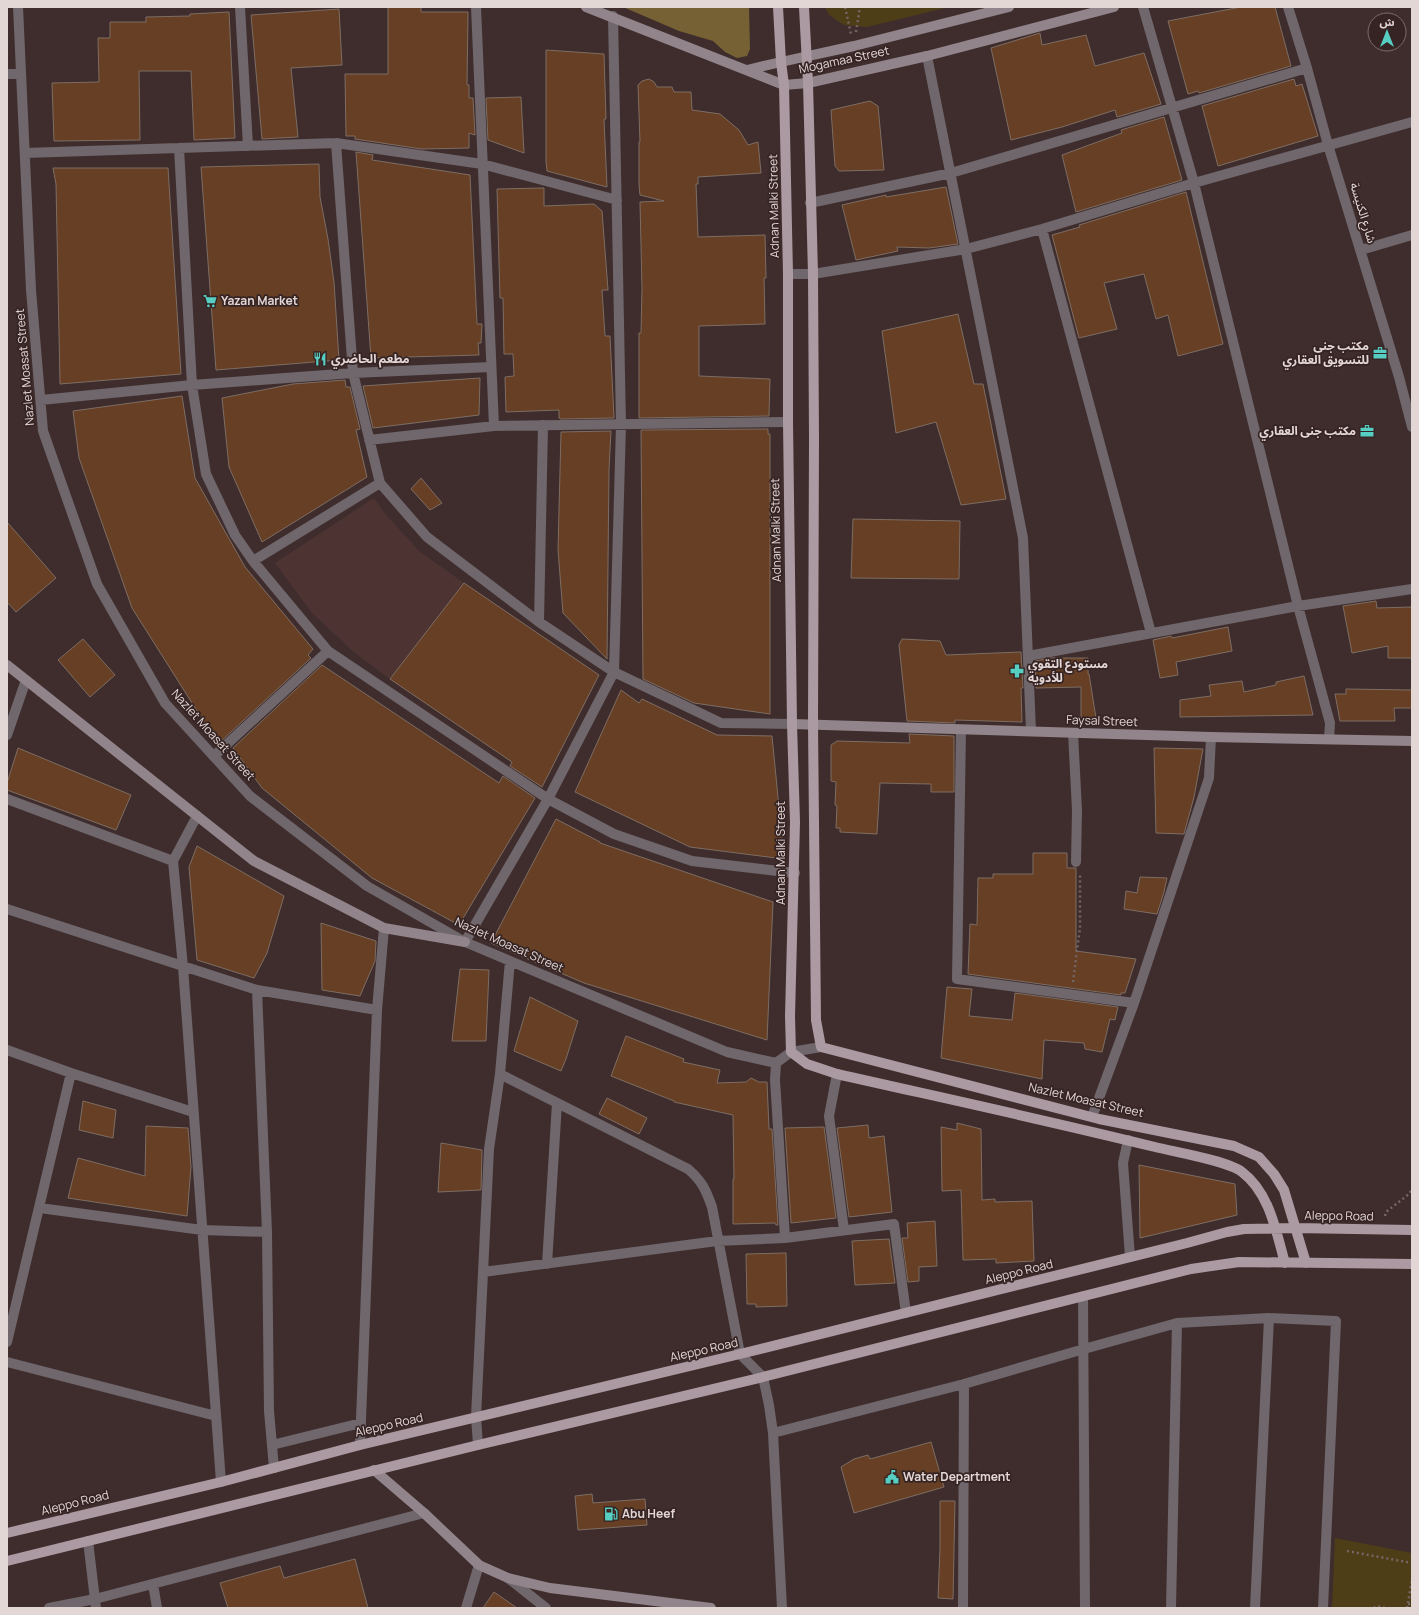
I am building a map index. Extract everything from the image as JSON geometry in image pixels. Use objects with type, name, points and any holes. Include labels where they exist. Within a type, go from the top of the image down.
[{"type":"main road","points":[[586,7],[613,16],[747,70]]},
{"type":"main road","name":"Adnan Malki Street","points":[[778,7],[781,62],[784,85],[788,274],[788,422],[792,724],[795,822],[790,1016],[791,1052]]},
{"type":"main road","points":[[804,7],[808,83],[813,274],[813,725],[816,1020],[821,1047]]},
{"type":"main road","name":"Mogamaa Street","points":[[747,70],[854,46],[1009,7]]},
{"type":"main road","name":"Mogamaa Street","points":[[747,70],[784,85],[808,83],[927,56],[1114,7]]},
{"type":"main road","points":[[7,665],[254,861],[384,928],[465,942]]},
{"type":"main road","name":"Faysal Street","points":[[792,724],[1211,737],[1412,741]]},
{"type":"main road","name":"Nazlet Moasat Street","points":[[821,1047],[1092,1117],[1234,1146],[1259,1157],[1274,1174],[1284,1190],[1306,1263]]},
{"type":"main road","points":[[791,1052],[807,1064],[837,1074],[1128,1140],[1222,1163],[1242,1171],[1259,1189],[1275,1228],[1285,1263]]},
{"type":"main road","name":"Aleppo Road","points":[[7,1533],[221,1482],[360,1445],[740,1354],[1227,1232],[1244,1229],[1275,1228],[1412,1230]]},
{"type":"main road","points":[[7,1561],[374,1470],[763,1377],[1192,1269],[1239,1262],[1412,1264]]},
{"type":"main road","points":[[374,1470],[424,1513],[479,1565],[508,1578],[550,1588],[711,1608]]},
{"type":"street","name":"Nazlet Moasat Street","points":[[18,7],[32,290],[43,431],[97,584],[164,703],[250,796],[367,886],[465,942],[727,1052],[776,1063],[791,1052],[821,1047]]},
{"type":"street","points":[[240,7],[248,146]]},
{"type":"street","points":[[476,7],[494,426]]},
{"type":"street","points":[[1143,7],[1194,183],[1298,606],[1330,723],[1329,740]]},
{"type":"street","name":"شارع الكنيسة","points":[[1288,7],[1307,68],[1328,145],[1399,377],[1412,427]]},
{"type":"street","points":[[465,942],[548,799],[614,672],[621,424],[613,16]]},
{"type":"street","points":[[927,56],[1023,538],[1031,731]]},
{"type":"street","points":[[810,203],[951,173],[1307,68]]},
{"type":"street","points":[[7,74],[21,74]]},
{"type":"street","points":[[788,274],[813,274],[966,248],[1042,229],[1194,183],[1412,122]]},
{"type":"street","points":[[336,143],[353,373],[380,483],[427,537],[539,622],[614,672],[721,723],[792,724]]},
{"type":"street","points":[[25,153],[336,143],[482,164],[617,200]]},
{"type":"street","points":[[179,148],[192,385],[206,474],[235,535],[253,562],[328,652],[548,799],[614,834],[692,861],[794,873]]},
{"type":"street","points":[[1042,229],[1152,633]]},
{"type":"street","points":[[1361,250],[1412,235]]},
{"type":"street","points":[[41,400],[192,385],[353,373],[491,367]]},
{"type":"street","points":[[369,440],[494,426],[788,422]]},
{"type":"street","points":[[539,622],[543,425]]},
{"type":"street","points":[[253,562],[380,483]]},
{"type":"street","points":[[1028,656],[1298,606],[1412,589]]},
{"type":"street","points":[[214,756],[328,652]]},
{"type":"street","points":[[7,735],[26,680]]},
{"type":"street","points":[[961,730],[957,979],[1134,1003]]},
{"type":"street","points":[[1073,733],[1077,810],[1076,862]]},
{"type":"street","points":[[1092,1117],[1134,1003],[1209,778],[1211,737]]},
{"type":"street","points":[[7,799],[173,861]]},
{"type":"street","points":[[198,816],[173,861],[183,967],[221,1482]]},
{"type":"street","points":[[7,909],[257,990],[376,1010]]},
{"type":"street","points":[[360,1445],[376,1010],[384,928]]},
{"type":"street","points":[[478,1445],[476,1418],[490,1150],[500,1074],[510,961]]},
{"type":"street","points":[[257,990],[267,1232],[269,1411],[274,1468]]},
{"type":"street","points":[[7,1050],[71,1073],[193,1112]]},
{"type":"street","points":[[776,1063],[775,1080],[785,1238]]},
{"type":"street","points":[[7,1342],[71,1073]]},
{"type":"street","points":[[500,1074],[688,1169],[698,1178],[706,1189],[712,1207],[740,1354],[763,1377],[769,1405],[774,1433],[782,1608]]},
{"type":"street","points":[[837,1074],[830,1116],[844,1230]]},
{"type":"street","points":[[547,1264],[557,1103]]},
{"type":"street","points":[[1128,1140],[1123,1163],[1130,1257]]},
{"type":"street","points":[[40,1208],[202,1230],[267,1232]]},
{"type":"street","points":[[483,1272],[718,1242],[785,1238],[894,1224],[906,1313]]},
{"type":"street","points":[[1083,1296],[1085,1608]]},
{"type":"street","points":[[774,1433],[964,1384],[1177,1323],[1269,1318],[1336,1321],[1323,1608]]},
{"type":"street","points":[[1255,1608],[1269,1318]]},
{"type":"street","points":[[1172,1608],[1177,1323]]},
{"type":"street","points":[[7,1362],[216,1416]]},
{"type":"street","points":[[963,1608],[964,1384]]},
{"type":"street","points":[[272,1445],[360,1423]]},
{"type":"street","points":[[49,1608],[96,1603],[153,1584],[424,1513]]},
{"type":"street","points":[[88,1541],[96,1603]]},
{"type":"street","points":[[466,1608],[479,1565]]},
{"type":"street","points":[[508,1578],[546,1608]]},
{"type":"street","points":[[153,1584],[157,1608]]},
{"type":"path","points":[[845,7],[854,46]]},
{"type":"path","points":[[854,46],[860,7]]},
{"type":"path","points":[[1071,995],[1080,928],[1079,865],[1076,862]]},
{"type":"path","points":[[1380,1230],[1386,1212],[1409,1194],[1412,1189]]},
{"type":"path","points":[[1347,1551],[1412,1563]]},
{"type":"path","points":[[1407,1608],[1412,1580]]},
{"type":"path","points":[[1374,1608],[1376,1606],[1386,1608]]},
{"type":"shaded area","points":[[623,7],[749,7],[750,49],[747,56],[737,58],[725,52],[713,41],[679,31]]},
{"type":"shaded area","points":[[825,7],[949,7],[867,27],[844,25],[829,15]]},
{"type":"shaded area","points":[[374,498],[386,515],[420,552],[464,583],[390,679],[355,653],[312,613],[275,563]]},
{"type":"shaded area","points":[[1335,1538],[1412,1553],[1412,1608],[1332,1608]]},
{"type":"building","points":[[388,7],[421,7],[421,12],[468,12],[467,85],[469,85],[469,98],[473,98],[475,135],[469,133],[469,148],[422,149],[355,139],[355,136],[346,136],[345,74],[388,74]]},
{"type":"building","points":[[1241,7],[1275,7],[1291,66],[1199,93],[1198,91],[1188,94],[1168,21]]},
{"type":"building","points":[[339,9],[342,65],[291,68],[298,137],[262,139],[251,15]]},
{"type":"building","points":[[229,12],[235,138],[194,140],[191,71],[139,71],[140,140],[54,141],[52,83],[99,82],[98,38],[110,38],[110,22],[146,22],[146,17],[190,16],[190,14]]},
{"type":"building","points":[[1040,33],[1042,45],[1086,35],[1095,66],[1144,53],[1161,104],[1117,117],[1115,110],[1062,127],[1011,140],[991,48]]},
{"type":"building","points":[[546,50],[604,54],[606,119],[604,119],[607,187],[547,171]]},
{"type":"building","points":[[649,79],[654,82],[657,87],[672,87],[674,92],[691,92],[692,110],[720,114],[739,130],[748,145],[758,142],[761,173],[698,177],[698,184],[696,184],[698,237],[765,235],[765,324],[699,326],[699,376],[770,379],[769,416],[639,418],[639,333],[641,333],[642,288],[640,202],[664,201],[640,195],[638,85],[642,81]]},
{"type":"building","points":[[1294,79],[1296,86],[1302,84],[1318,136],[1218,166],[1202,106]]},
{"type":"building","points":[[521,97],[524,153],[488,140],[486,98]]},
{"type":"building","points":[[870,101],[878,106],[884,170],[839,171],[835,166],[831,110]]},
{"type":"building","points":[[1164,117],[1182,180],[1076,212],[1062,155],[1122,133],[1121,130]]},
{"type":"building","points":[[356,152],[373,155],[372,160],[470,175],[477,324],[482,324],[481,343],[478,343],[479,355],[371,358]]},
{"type":"building","points":[[319,164],[320,197],[334,282],[339,360],[216,370],[201,167]]},
{"type":"building","points":[[53,168],[168,168],[181,374],[60,384],[56,184]]},
{"type":"building","points":[[946,187],[958,244],[929,248],[897,247],[898,251],[856,260],[842,205],[886,195],[886,197]]},
{"type":"building","points":[[544,188],[544,206],[594,204],[602,211],[608,290],[602,290],[605,336],[610,336],[614,418],[561,419],[559,418],[559,410],[506,412],[505,377],[514,376],[513,354],[504,354],[503,298],[500,298],[497,189]]},
{"type":"building","points":[[1186,192],[1223,344],[1178,356],[1168,315],[1156,319],[1144,274],[1104,283],[1117,329],[1079,338],[1052,235],[1080,227],[1079,225]]},
{"type":"building","points":[[958,314],[974,384],[983,384],[1006,499],[961,505],[936,422],[896,433],[882,331]]},
{"type":"building","points":[[480,378],[479,415],[373,428],[363,386]]},
{"type":"building","points":[[345,380],[346,387],[350,387],[360,429],[356,430],[367,477],[262,542],[229,467],[222,398],[293,384]]},
{"type":"building","points":[[182,396],[195,478],[245,567],[313,649],[308,655],[311,658],[218,744],[132,608],[79,458],[73,411]]},
{"type":"building","points":[[768,429],[768,434],[770,434],[770,714],[694,703],[643,679],[641,430]]},
{"type":"building","points":[[611,431],[609,469],[607,659],[563,613],[558,550],[561,432]]},
{"type":"building","points":[[421,478],[442,503],[430,510],[411,489]]},
{"type":"building","points":[[853,519],[960,521],[959,579],[851,578]]},
{"type":"building","points":[[7,522],[56,578],[16,612],[7,602]]},
{"type":"building","points":[[464,583],[599,675],[542,787],[510,766],[512,762],[390,679]]},
{"type":"building","points":[[1376,601],[1377,608],[1412,607],[1412,658],[1388,658],[1388,646],[1352,653],[1343,606]]},
{"type":"building","points":[[1228,627],[1232,651],[1176,662],[1178,675],[1160,678],[1153,640],[1171,636],[1172,638]]},
{"type":"building","points":[[83,639],[115,675],[90,697],[58,660]]},
{"type":"building","points":[[902,639],[940,641],[946,655],[1021,652],[1023,688],[1021,688],[1022,722],[955,720],[955,723],[907,721],[899,645]]},
{"type":"building","points":[[1051,658],[1088,658],[1088,674],[1096,718],[1081,718],[1081,687],[1036,688],[1035,661]]},
{"type":"building","points":[[322,665],[499,783],[503,776],[535,798],[459,925],[372,878],[262,788],[233,748]]},
{"type":"building","points":[[1304,676],[1313,715],[1180,717],[1180,700],[1211,696],[1209,685],[1242,681],[1244,692],[1276,685],[1276,682]]},
{"type":"building","points":[[1346,689],[1412,690],[1412,708],[1394,708],[1395,721],[1340,721],[1335,694],[1346,694]]},
{"type":"building","points":[[621,690],[639,703],[642,699],[717,735],[772,736],[784,859],[690,847],[575,792]]},
{"type":"building","points":[[909,734],[954,736],[954,792],[931,792],[931,784],[880,783],[877,834],[840,832],[840,828],[836,828],[836,782],[831,781],[831,745],[837,741],[910,743]]},
{"type":"building","points":[[18,748],[131,795],[116,830],[7,790],[7,783]]},
{"type":"building","points":[[1154,748],[1203,749],[1194,797],[1184,834],[1156,833]]},
{"type":"building","points":[[556,819],[600,843],[773,902],[767,1040],[584,983],[491,943]]},
{"type":"building","points":[[197,846],[284,896],[267,953],[254,978],[197,960],[189,867]]},
{"type":"building","points":[[1033,853],[1067,853],[1067,868],[1076,868],[1076,951],[1136,959],[1125,993],[1121,993],[1121,995],[968,974],[970,924],[977,925],[978,878],[993,878],[993,874],[1033,874]]},
{"type":"building","points":[[1140,877],[1167,878],[1157,914],[1124,909],[1126,891],[1137,893]]},
{"type":"building","points":[[321,923],[376,941],[375,961],[360,996],[322,990]]},
{"type":"building","points":[[460,969],[489,970],[486,1041],[452,1041]]},
{"type":"building","points":[[947,987],[972,989],[969,1016],[1012,1020],[1015,993],[1118,1007],[1115,1020],[1110,1019],[1102,1052],[1085,1049],[1084,1043],[1044,1040],[1042,1079],[941,1058]]},
{"type":"building","points":[[530,997],[578,1021],[561,1071],[514,1051]]},
{"type":"building","points":[[626,1036],[684,1059],[683,1062],[720,1070],[717,1083],[746,1082],[751,1078],[759,1082],[767,1082],[769,1129],[772,1129],[778,1225],[775,1223],[733,1224],[733,1115],[674,1102],[611,1076]]},
{"type":"building","points":[[607,1098],[647,1118],[639,1134],[599,1114]]},
{"type":"building","points":[[83,1101],[116,1110],[113,1138],[79,1130]]},
{"type":"building","points":[[957,1123],[981,1129],[982,1200],[995,1199],[995,1202],[1032,1201],[1034,1261],[996,1263],[996,1259],[963,1260],[961,1190],[942,1191],[941,1127],[957,1130]]},
{"type":"building","points":[[868,1125],[869,1138],[884,1136],[892,1212],[849,1217],[837,1128]]},
{"type":"building","points":[[146,1126],[188,1128],[191,1167],[187,1216],[68,1198],[78,1158],[145,1176]]},
{"type":"building","points":[[824,1127],[836,1218],[791,1223],[785,1128]]},
{"type":"building","points":[[441,1143],[482,1150],[481,1190],[438,1192]]},
{"type":"building","points":[[1139,1165],[1235,1184],[1237,1215],[1140,1238]]},
{"type":"building","points":[[935,1221],[937,1266],[919,1267],[919,1281],[908,1282],[902,1238],[908,1238],[907,1223]]},
{"type":"building","points":[[889,1239],[895,1283],[855,1285],[852,1241]]},
{"type":"building","points":[[786,1253],[787,1306],[756,1307],[756,1304],[747,1304],[746,1254]]},
{"type":"building","name":"Water Department","points":[[931,1442],[944,1487],[854,1513],[841,1467],[854,1459],[868,1455],[870,1459]]},
{"type":"building","name":"Abu Heef","points":[[592,1494],[593,1503],[645,1499],[647,1525],[578,1530],[575,1496]]},
{"type":"building","points":[[940,1501],[955,1501],[953,1599],[938,1598]]},
{"type":"building","points":[[355,1559],[368,1608],[228,1608],[220,1583],[280,1566],[284,1578]]},
{"type":"building","points":[[494,1592],[517,1608],[483,1608]]},
{"type":"place","name":"Yazan Market","points":[[210,301]]},
{"type":"place","name":"مكتب جنى للتسويق العقاري","points":[[1380,353]]},
{"type":"place","name":"مطعم الحاضري","points":[[320,359]]},
{"type":"place","name":"مكتب جنى العقاري","points":[[1367,431]]},
{"type":"place","name":"مستودع التقوى للأدوية","points":[[1017,671]]},
{"type":"place","name":"Water Department","points":[[892,1477]]},
{"type":"place","name":"Abu Heef","points":[[611,1514]]}]
